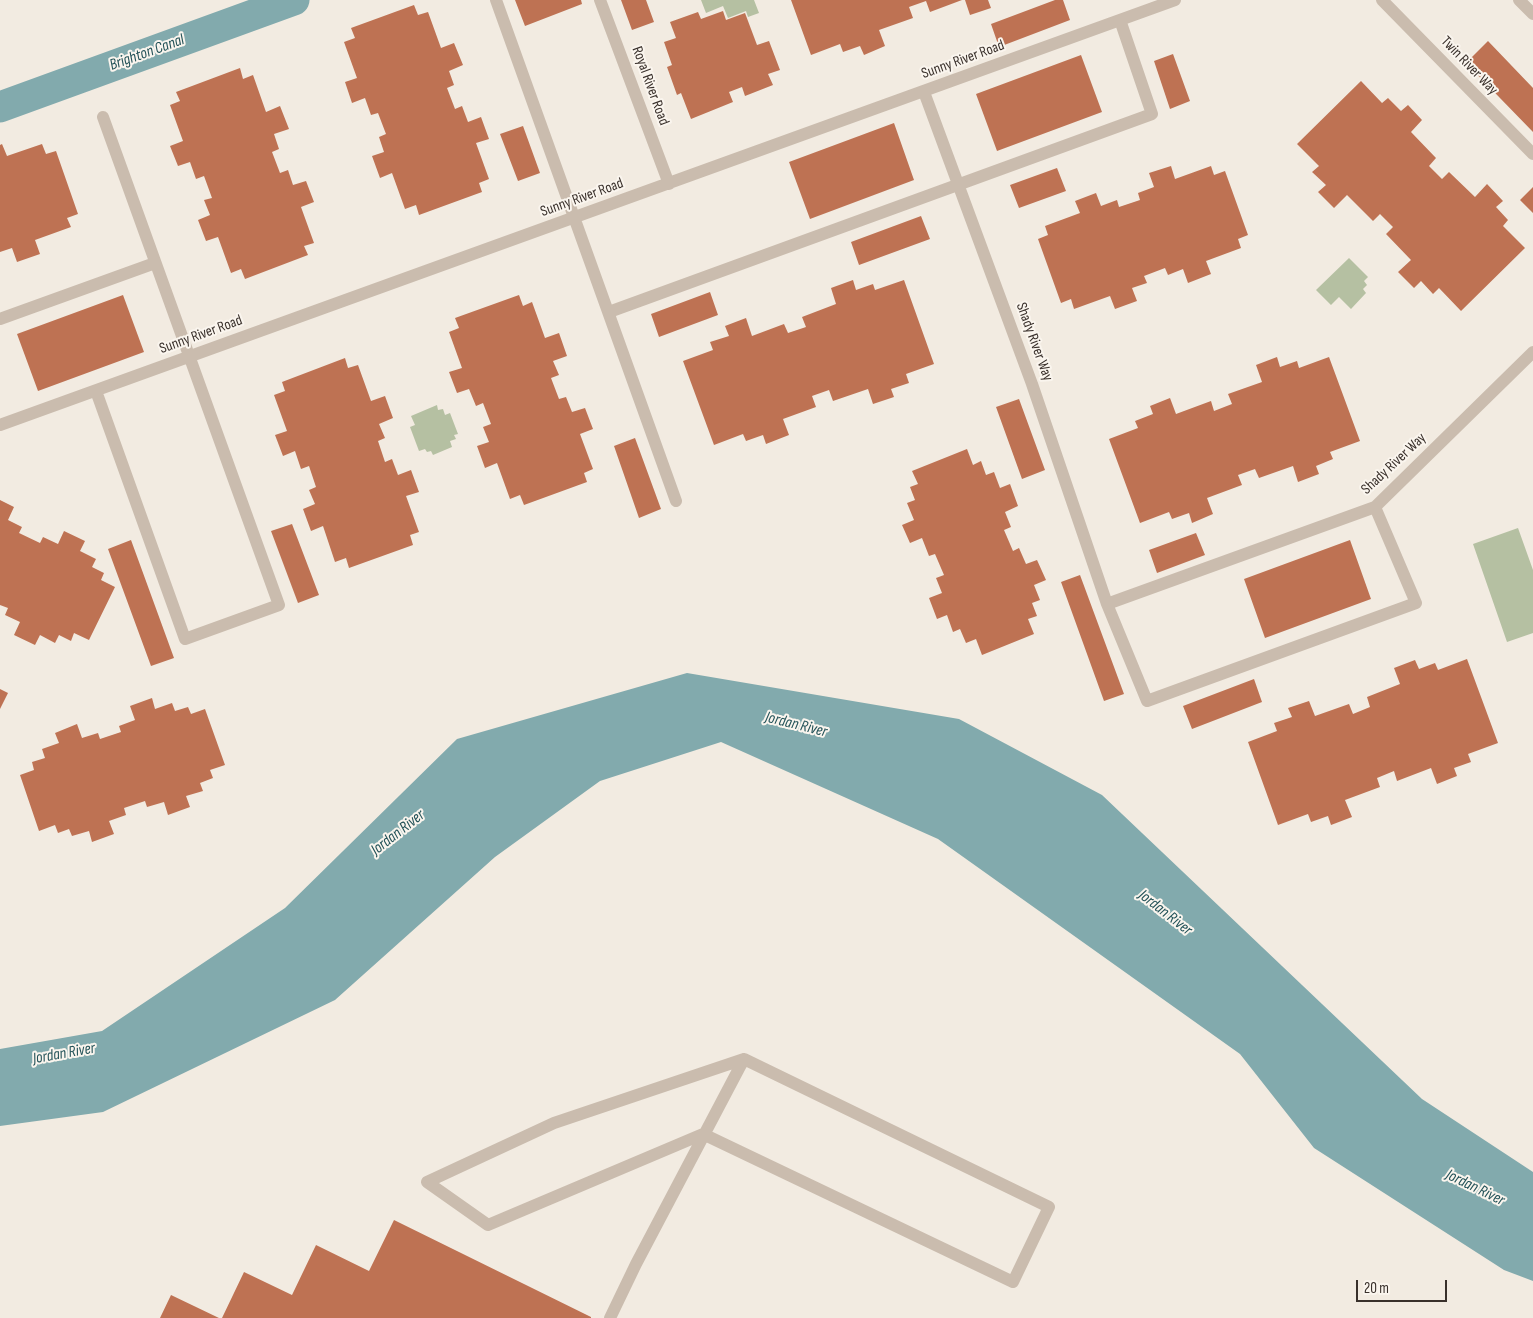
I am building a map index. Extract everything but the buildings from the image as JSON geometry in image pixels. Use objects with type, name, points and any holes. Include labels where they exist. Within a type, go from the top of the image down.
[{"type":"street","points":[[496,0],[676,501]]},
{"type":"street","name":"Royal River Road","points":[[600,0],[669,184]]},
{"type":"street","name":"Sunny River Road","points":[[0,425],[1175,0]]},
{"type":"street","name":"Twin River Way","points":[[1382,0],[1533,154]]},
{"type":"street","points":[[1519,0],[1533,14]]},
{"type":"street","points":[[609,312],[1152,114],[1120,20]]},
{"type":"street","name":"Shady River Way","points":[[924,92],[960,184],[1032,384],[1107,604],[1147,701],[1416,603],[1375,507]]},
{"type":"street","points":[[96,391],[185,639],[279,605],[103,117]]},
{"type":"street","points":[[0,319],[155,263]]},
{"type":"street","name":"Shady River Way","points":[[1107,604],[1375,507],[1533,352]]},
{"type":"street","points":[[610,1318],[703,1134],[744,1059]]},
{"type":"street","points":[[744,1059],[1049,1207],[1013,1282],[703,1134],[488,1225],[427,1182],[554,1123],[744,1059]]},
{"type":"green space","points":[[701,0],[754,0],[759,13],[748,17],[746,11],[728,18],[723,6],[706,13]]},
{"type":"green space","points":[[1349,258],[1368,277],[1364,281],[1367,285],[1363,289],[1366,293],[1351,309],[1339,297],[1331,305],[1316,290]]},
{"type":"green space","points":[[437,405],[438,410],[443,409],[445,415],[450,413],[458,434],[454,435],[456,439],[450,441],[452,447],[433,455],[431,451],[427,452],[425,449],[419,451],[410,427],[415,425],[411,416]]},
{"type":"green space","points":[[1518,528],[1533,570],[1533,633],[1507,642],[1473,544]]},
{"type":"water","name":"Jordan River","points":[[687,673],[959,719],[1102,795],[1422,1099],[1533,1172],[1533,1281],[1504,1270],[1314,1148],[1240,1054],[938,839],[721,742],[600,781],[495,857],[335,1000],[103,1112],[0,1126],[0,1049],[102,1031],[285,908],[457,739]]},
{"type":"waterway","name":"Brighton Canal","points":[[0,107],[294,0]]}]
